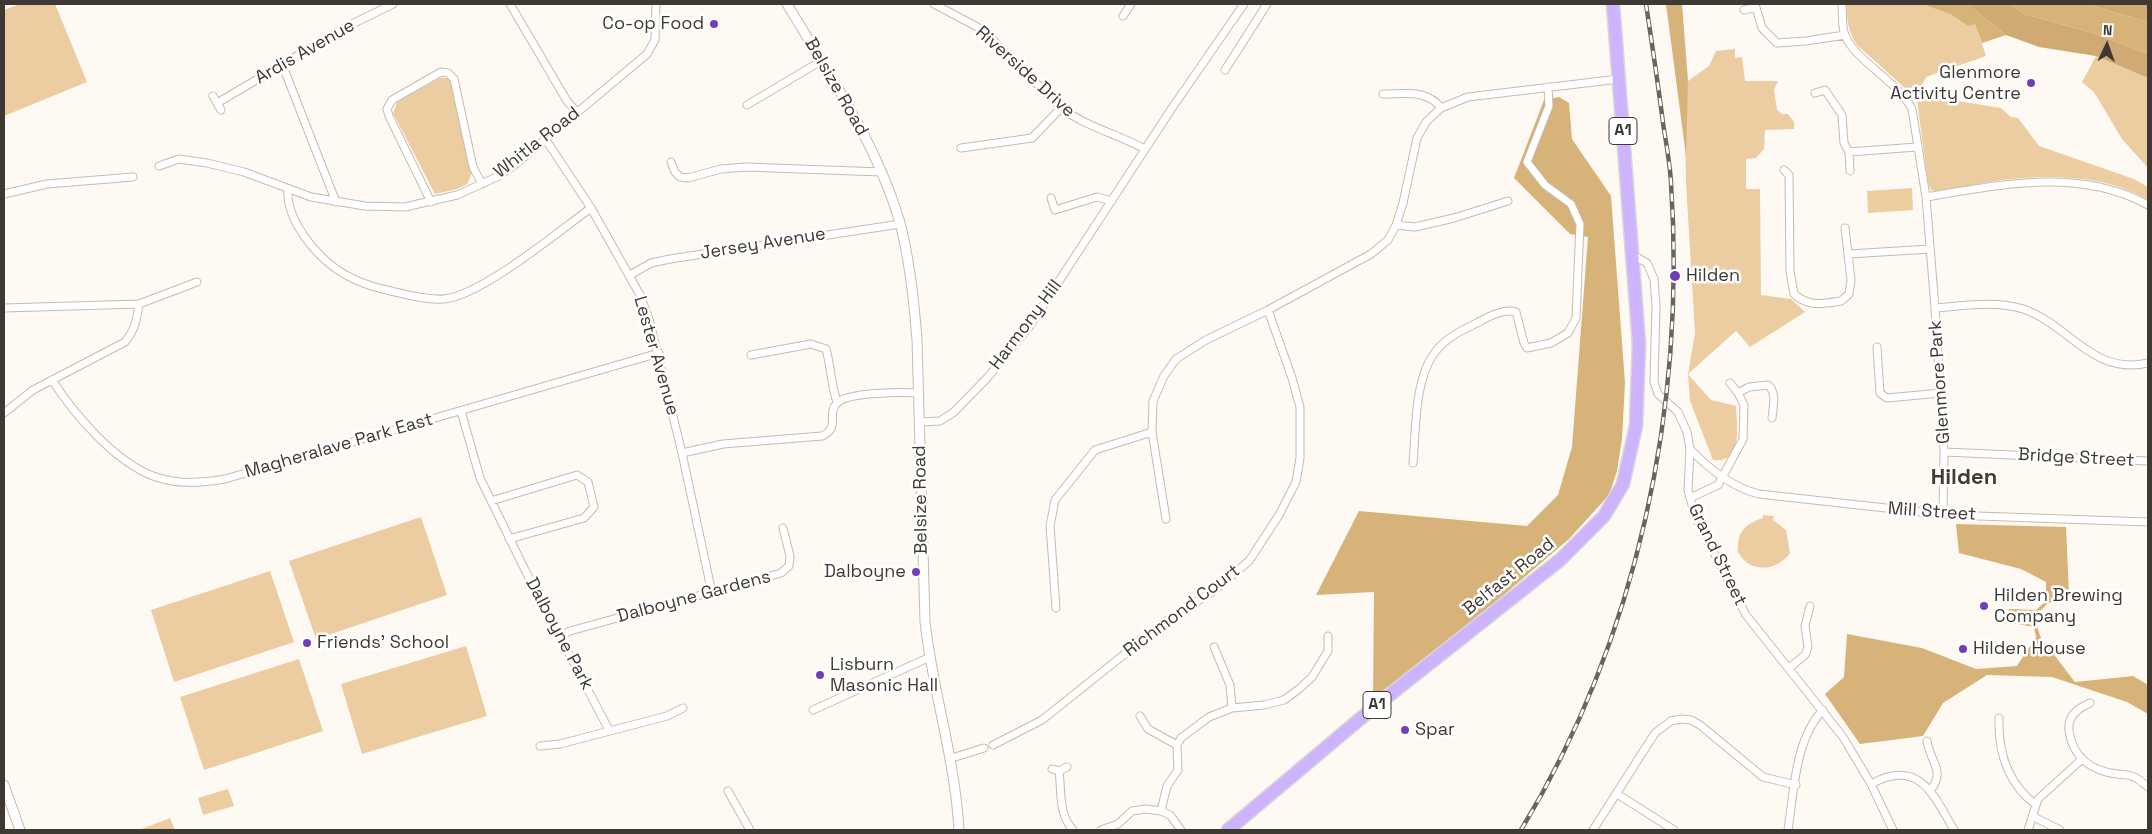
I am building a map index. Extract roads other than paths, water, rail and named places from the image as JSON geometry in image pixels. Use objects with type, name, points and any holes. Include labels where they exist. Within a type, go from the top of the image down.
[{"type":"highway","name":"A1","points":[[1613,4],[1632,258]]},
{"type":"highway","name":"Belfast Road","points":[[1228,830],[1373,708],[1560,560],[1604,516],[1623,484],[1636,426],[1639,403],[1639,344],[1632,258]]},
{"type":"street","name":"Ardis Avenue","points":[[213,96],[219,106],[282,64],[393,4]]},
{"type":"street","points":[[510,4],[567,101],[577,112]]},
{"type":"street","name":"Whitla Road","points":[[159,166],[179,159],[227,167],[288,190],[336,202],[405,208],[457,195],[499,176],[546,140],[647,54],[655,40],[656,4]]},
{"type":"street","name":"Belsize Road","points":[[787,4],[858,124],[881,172],[900,224],[914,295],[919,393],[923,596],[930,657],[952,758],[958,830]]},
{"type":"street","name":"Riverside Drive","points":[[934,4],[984,30],[1061,108],[1086,124],[1125,138],[1145,149]]},
{"type":"street","points":[[1123,16],[1131,4]]},
{"type":"street","name":"Harmony Hill","points":[[919,422],[940,421],[947,418],[988,377],[1029,327],[1145,149],[1244,4]]},
{"type":"street","points":[[1225,70],[1267,4]]},
{"type":"street","points":[[1744,10],[1755,6],[1762,28],[1777,43],[1845,35],[1842,4]]},
{"type":"street","name":"Glenmore Park","points":[[1845,35],[1855,49],[1906,97],[1912,109],[1926,197],[1935,308],[1944,452],[1943,514]]},
{"type":"street","points":[[747,105],[821,61]]},
{"type":"street","points":[[282,64],[336,202]]},
{"type":"street","points":[[432,202],[387,109],[392,100],[441,72],[448,73],[454,78],[474,167],[482,184]]},
{"type":"street","points":[[1166,518],[1152,432],[1153,401],[1164,376],[1176,359],[1206,340],[1268,310],[1371,254],[1388,240],[1396,225],[1417,138],[1426,122],[1441,108],[1468,97],[1619,79]]},
{"type":"street","points":[[1414,463],[1418,407],[1423,378],[1436,352],[1458,332],[1485,318],[1509,310],[1516,312],[1527,348],[1551,343],[1568,333],[1576,318],[1580,224],[1571,204],[1545,185],[1527,162],[1549,106],[1548,86]]},
{"type":"street","points":[[1815,93],[1825,90],[1842,114],[1844,143],[1849,152],[1850,172]]},
{"type":"street","points":[[1383,94],[1424,94],[1437,102],[1441,108]]},
{"type":"street","points":[[961,148],[1032,138],[1061,108]]},
{"type":"street","name":"Lester Avenue","points":[[546,140],[591,208],[630,275],[649,318],[682,453],[712,593]]},
{"type":"street","points":[[1849,152],[1917,147]]},
{"type":"street","points":[[670,162],[680,177],[688,178],[721,170],[746,167],[881,172]]},
{"type":"street","points":[[1784,170],[1789,175],[1790,271],[1794,294],[1803,302],[1809,304],[1841,302],[1849,294],[1851,280],[1845,228]]},
{"type":"street","points":[[4,194],[47,184],[133,177]]},
{"type":"street","points":[[1926,197],[2048,181],[2101,186],[2148,205]]},
{"type":"street","points":[[288,190],[291,211],[306,238],[336,270],[369,286],[433,299],[445,299],[476,288],[512,265],[591,208]]},
{"type":"street","points":[[1051,198],[1055,210],[1097,197],[1112,201]]},
{"type":"street","points":[[1396,225],[1415,227],[1508,202]]},
{"type":"street","name":"Jersey Avenue","points":[[630,275],[651,263],[670,259],[900,224]]},
{"type":"street","points":[[1848,254],[1930,249]]},
{"type":"street","name":"Grand Street","points":[[1632,258],[1638,258],[1647,263],[1654,279],[1656,306],[1653,374],[1655,387],[1658,394],[1678,412],[1687,432],[1690,449],[1688,478],[1690,498],[1695,516],[1739,602],[1759,632],[1843,737],[1871,784],[1893,830]]},
{"type":"street","points":[[4,308],[139,304],[197,282]]},
{"type":"street","points":[[4,413],[24,397],[52,380],[126,342],[137,323],[139,304]]},
{"type":"street","points":[[1935,308],[1991,304],[2023,309],[2048,322],[2092,355],[2121,366],[2138,366],[2148,363]]},
{"type":"street","name":"Richmond Court","points":[[993,745],[1042,720],[1166,621],[1212,592],[1249,560],[1279,515],[1296,482],[1300,458],[1300,407],[1268,310]]},
{"type":"street","points":[[682,453],[723,444],[822,436],[827,434],[833,426],[833,410],[837,402],[831,384],[830,364],[826,349],[811,344],[751,354]]},
{"type":"street","points":[[1877,347],[1880,393],[1882,396],[1887,398],[1941,393]]},
{"type":"street","name":"Magheralave Park East","points":[[52,380],[95,434],[115,452],[153,476],[188,483],[204,483],[225,479],[659,353]]},
{"type":"street","points":[[1690,498],[1718,485],[1743,439],[1744,405],[1730,383]]},
{"type":"street","points":[[1738,393],[1749,387],[1768,385],[1772,388],[1774,394],[1772,418]]},
{"type":"street","points":[[837,402],[856,396],[919,393]]},
{"type":"street","name":"Dalboyne Park","points":[[461,411],[480,478],[509,539],[609,730]]},
{"type":"street","points":[[1056,608],[1050,526],[1055,500],[1095,450],[1152,432]]},
{"type":"street","name":"Mill Street","points":[[1690,449],[1721,477],[1745,490],[1759,494],[1943,514],[2148,522]]},
{"type":"street","name":"Bridge Street","points":[[1944,452],[2148,462]]},
{"type":"street","points":[[491,501],[577,475],[588,482],[594,507],[584,518],[509,539]]},
{"type":"street","name":"Dalboyne Gardens","points":[[560,637],[570,631],[781,573],[789,566],[790,556],[783,528]]},
{"type":"street","points":[[1789,668],[1805,655],[1808,647],[1805,626],[1810,606]]},
{"type":"street","points":[[1161,810],[1167,786],[1178,770],[1177,745],[1181,738],[1209,717],[1232,708],[1264,705],[1284,700],[1312,676],[1328,651],[1328,636]]},
{"type":"street","points":[[1214,647],[1230,684],[1232,708]]},
{"type":"street","points":[[813,710],[930,657]]},
{"type":"street","points":[[2090,703],[2080,707],[2074,713],[2069,726],[2069,733],[2081,760],[2107,772],[2136,778],[2148,787]]},
{"type":"street","points":[[540,746],[560,744],[667,716],[683,708]]},
{"type":"street","points":[[1788,830],[1805,737],[1814,720],[1823,710]]},
{"type":"street","points":[[1140,716],[1148,729],[1177,745]]},
{"type":"street","points":[[1999,718],[2000,740],[2009,771],[2019,790],[2036,805]]},
{"type":"street","points":[[1593,830],[1655,733],[1667,724],[1681,719],[1691,720],[1700,725],[1764,777],[1796,785]]},
{"type":"street","points":[[1927,741],[1931,758],[1938,770],[1937,781],[1930,791]]},
{"type":"street","points":[[952,758],[984,748]]},
{"type":"street","points":[[2028,830],[2036,805],[2043,794],[2081,760]]},
{"type":"street","points":[[1067,767],[1056,770],[1065,821],[1074,830]]},
{"type":"street","points":[[1871,784],[1887,776],[1900,774],[1913,777],[1930,791],[1954,830]]},
{"type":"street","points":[[4,785],[20,830]]},
{"type":"street","points":[[728,791],[750,830]]},
{"type":"street","points":[[1617,794],[1674,830]]},
{"type":"street","points":[[1101,830],[1118,824],[1132,811],[1146,809],[1161,810],[1170,815],[1181,830]]},
{"type":"street","points":[[2032,816],[2060,830]]},
{"type":"railway","points":[[1521,830],[1562,756],[1596,679],[1624,600],[1645,518],[1661,435],[1670,351],[1674,267],[1669,160],[1646,4]]},
{"type":"place","name":"Co-op Food","points":[[714,24]]},
{"type":"place","name":"Glenmore Activity Centre","points":[[2031,83]]},
{"type":"place","name":"Hilden","points":[[1675,276]]},
{"type":"place","name":"Dalboyne","points":[[916,572]]},
{"type":"place","name":"Hilden Brewing Company","points":[[1984,606]]},
{"type":"place","name":"Friends' School","points":[[307,643]]},
{"type":"place","name":"Hilden House","points":[[1963,649]]},
{"type":"place","name":"Lisburn Masonic Hall","points":[[820,675]]},
{"type":"place","name":"Spar","points":[[1405,730]]},
{"type":"district","name":"Hilden","points":[[1964,478]]}]
